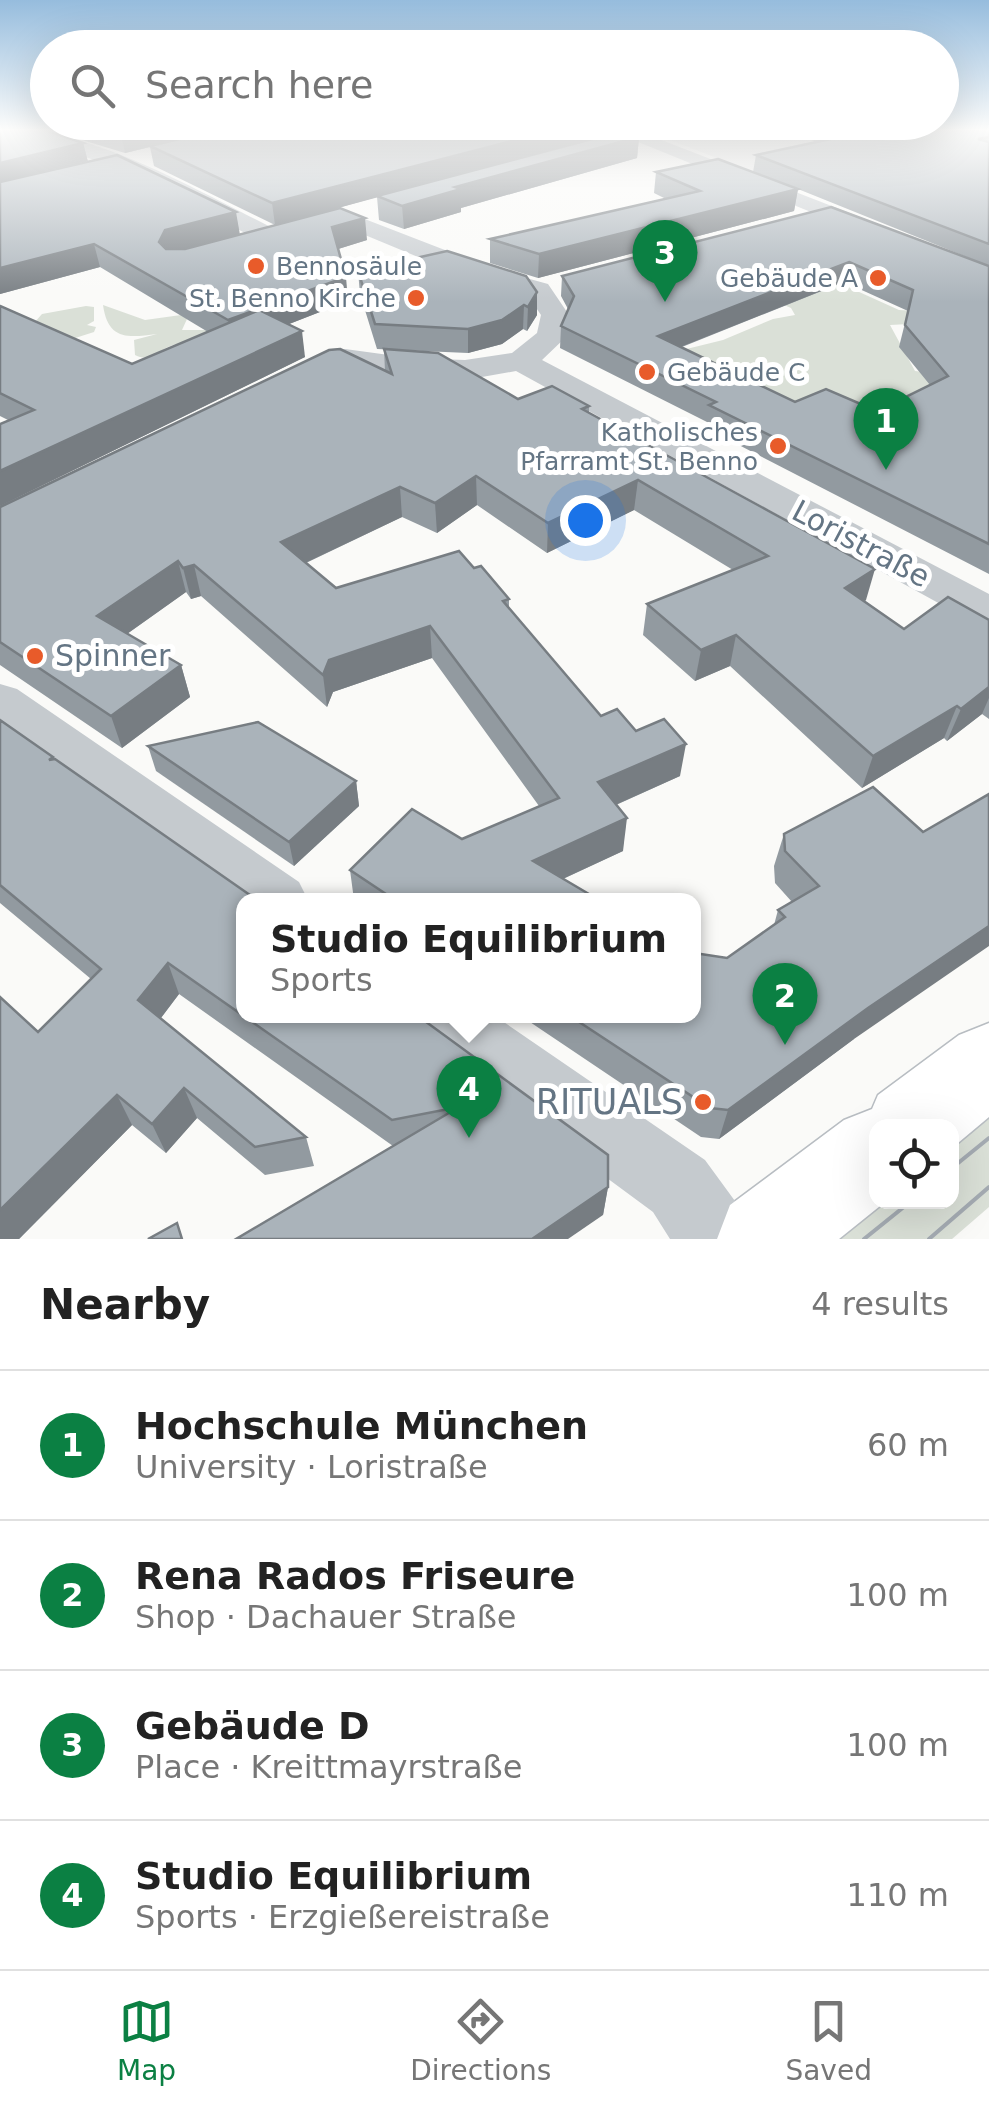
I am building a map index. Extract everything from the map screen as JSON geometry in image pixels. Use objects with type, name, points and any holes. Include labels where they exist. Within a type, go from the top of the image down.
[{"type":"main road","points":[[918,1119],[989,1064]]},
{"type":"main road","points":[[764,1239],[869,1157]]},
{"type":"street","points":[[175,187],[281,234],[238,247]]},
{"type":"street","points":[[757,187],[989,276]]},
{"type":"street","points":[[382,208],[335,220],[485,275],[538,290],[573,281]]},
{"type":"street","points":[[782,226],[829,213]]},
{"type":"street","points":[[273,389],[345,358],[368,358],[411,368],[465,370],[521,362],[551,337],[555,316],[538,290]]},
{"type":"street","name":"Loristraße","points":[[521,362],[989,612]]},
{"type":"street","points":[[0,701],[268,893]]},
{"type":"street","points":[[450,1023],[679,1186],[716,1239]]},
{"type":"shaded area","points":[[792,187],[901,187],[861,213]]},
{"type":"shaded area","points":[[795,263],[899,310],[934,312],[909,324],[890,325],[915,371],[981,379],[868,431],[794,421],[654,357],[723,340],[773,319],[795,315],[791,308],[724,279]]},
{"type":"shaded area","points":[[103,305],[145,320],[181,315],[187,319],[182,330],[206,330],[224,341],[179,344],[141,357],[135,355],[134,340],[157,334],[128,336],[114,331]]},
{"type":"shaded area","points":[[94,307],[94,321],[87,325],[96,327],[94,332],[69,340],[35,322],[42,314]]},
{"type":"shaded area","points":[[989,1111],[989,1207],[952,1239],[827,1239],[869,1206],[869,1209],[959,1209],[959,1135]]},
{"type":"building","points":[[0,187],[183,187],[236,212],[165,230],[159,242],[166,249],[185,249],[340,208],[365,218],[332,227],[346,277],[228,320],[94,244],[0,268]]},
{"type":"building","points":[[237,187],[335,187],[272,203]]},
{"type":"building","points":[[412,187],[461,189],[402,206],[377,196]]},
{"type":"building","points":[[690,187],[798,189],[539,254],[490,239],[700,191]]},
{"type":"building","points":[[839,187],[989,187],[989,244]]},
{"type":"building","points":[[831,207],[989,266],[989,544],[709,405],[716,402],[561,326],[574,296],[562,276]],"holes":[[[849,262],[913,290],[905,325],[948,376],[877,411],[826,389],[795,402],[658,336]]]},
{"type":"building","points":[[447,251],[526,276],[537,292],[528,307],[524,305],[502,320],[468,329],[375,324],[358,271]]},
{"type":"building","points":[[0,306],[132,364],[259,310],[302,331],[0,471],[0,424],[34,410],[0,393]]},
{"type":"building","points":[[340,349],[392,374],[384,349],[438,353],[518,399],[552,386],[589,406],[582,409],[875,569],[845,588],[904,629],[948,597],[989,620],[989,687],[961,709],[957,706],[873,756],[736,635],[701,650],[647,604],[768,556],[638,480],[548,523],[476,476],[435,503],[400,487],[281,542],[336,588],[459,551],[474,568],[481,566],[509,599],[503,601],[601,716],[617,709],[636,731],[664,719],[686,744],[598,782],[627,818],[533,861],[587,893],[384,893],[350,870],[412,809],[462,839],[559,798],[430,626],[329,660],[323,675],[194,565],[183,568],[178,561],[97,616],[181,665],[111,716],[0,642],[0,507],[329,350]]},
{"type":"building","points":[[0,720],[53,757],[49,760],[55,759],[247,893],[236,893],[236,1011],[168,963],[138,1000],[306,1137],[255,1147],[184,1088],[152,1124],[117,1095],[0,1210],[0,997],[38,1032],[101,969],[0,885]]},
{"type":"building","points":[[258,722],[356,781],[289,842],[148,746]]},
{"type":"building","points":[[873,787],[923,832],[989,794],[989,926],[728,1110],[710,1108],[581,1023],[701,1023],[701,954],[727,958],[785,917],[778,910],[819,886],[785,851],[784,834]]},
{"type":"building","points":[[254,1023],[428,1023],[608,1155],[608,1187],[532,1239],[236,1239],[459,1107],[392,1120]]},
{"type":"building","points":[[177,1223],[182,1239],[148,1239]]},
{"type":"tram line","points":[[959,1162],[989,1138]]},
{"type":"tram line","points":[[929,1239],[989,1187]]},
{"type":"tram line","points":[[864,1239],[901,1209]]},
{"type":"place","name":"Bennosäule","points":[[256,266]]},
{"type":"place","name":"Gebäude A","points":[[878,278]]},
{"type":"place","name":"St. Benno Kirche","points":[[416,298]]},
{"type":"place","name":"Gebäude D","points":[[665,302]]},
{"type":"place","name":"Gebäude C","points":[[647,372]]},
{"type":"place","name":"Katholisches Pfarramt St. Benno","points":[[778,446]]},
{"type":"place","name":"Hochschule München","points":[[886,470]]},
{"type":"place","name":"Spinner","points":[[35,656]]},
{"type":"place","name":"Rena Rados Friseure","points":[[785,1045]]},
{"type":"place","name":"RITUALS","points":[[703,1102]]},
{"type":"place","name":"Studio Equilibrium","points":[[469,1138]]}]
